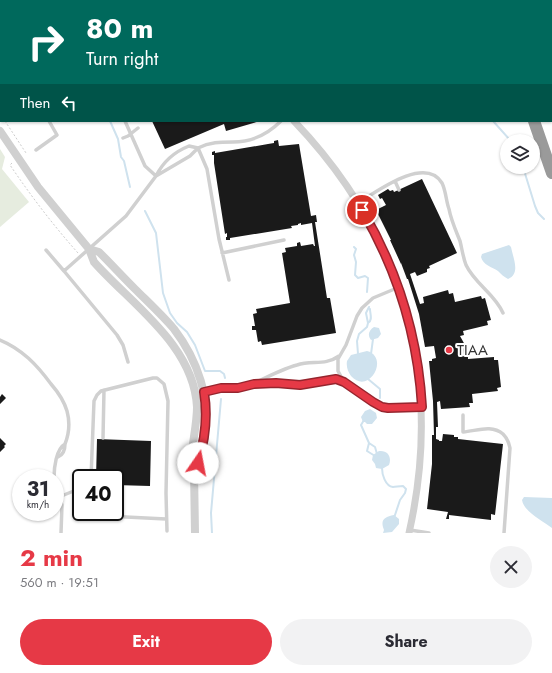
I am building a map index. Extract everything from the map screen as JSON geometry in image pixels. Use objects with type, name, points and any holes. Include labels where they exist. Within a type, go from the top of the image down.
[{"type":"highway","points":[[534,122],[552,173]]},
{"type":"street","points":[[295,122],[337,171],[358,203],[381,246],[398,288],[414,341],[422,407],[421,465],[417,496],[409,531]]},
{"type":"street","points":[[0,131],[38,187],[88,249],[92,259],[158,327],[179,354],[189,375],[195,395],[196,417],[192,462],[194,470],[195,533]]},
{"type":"street","points":[[88,249],[99,252],[167,321],[182,340],[191,356],[204,392],[207,412],[199,459],[194,470]]},
{"type":"lane","points":[[36,150],[57,135],[50,122]]},
{"type":"lane","points":[[125,122],[145,166],[156,176]]},
{"type":"lane","points":[[156,176],[190,156],[198,148],[210,143],[250,140],[266,133],[280,122]]},
{"type":"lane","points":[[123,138],[138,128]]},
{"type":"lane","points":[[64,271],[129,213],[145,188],[156,176],[166,161],[189,146],[198,148]]},
{"type":"lane","points":[[198,148],[207,169],[222,253],[229,280]]},
{"type":"lane","points":[[358,203],[395,181],[411,174],[421,172],[432,174],[440,180],[444,187],[449,212],[466,264],[476,280],[496,301],[503,313]]},
{"type":"lane","points":[[395,181],[399,190]]},
{"type":"lane","points":[[222,253],[284,240]]},
{"type":"lane","points":[[46,250],[117,335],[123,345],[128,362]]},
{"type":"lane","points":[[344,382],[340,376],[338,359],[357,316],[362,308],[374,298],[398,288]]},
{"type":"lane","points":[[0,340],[15,347],[29,358],[42,372],[62,399],[67,410],[69,420],[68,432],[64,450],[58,457],[55,469]]},
{"type":"lane","points":[[195,395],[221,388],[238,388],[254,384],[298,364],[324,363],[342,352]]},
{"type":"lane","points":[[91,469],[95,399],[98,393],[104,390],[157,378],[164,384],[168,406],[166,458],[167,531]]},
{"type":"lane","points":[[254,384],[276,383],[300,385],[334,379],[344,382],[382,407],[422,407]]},
{"type":"lane","points":[[103,438],[104,390]]},
{"type":"lane","points":[[463,415],[463,432],[494,428],[509,442],[510,448],[504,533]]},
{"type":"lane","points":[[94,423],[103,424]]},
{"type":"lane","points":[[124,517],[166,519]]},
{"type":"lane","points":[[61,521],[61,533]]},
{"type":"lane","points":[[409,531],[429,533]]},
{"type":"path","points":[[6,122],[26,153]]},
{"type":"path","points":[[10,164],[40,208],[77,252]]},
{"type":"shaded area","points":[[0,149],[5,157],[2,169],[29,202],[0,227]]},
{"type":"water","points":[[509,245],[511,247],[515,270],[512,277],[508,279],[486,264],[481,257],[482,254]]},
{"type":"water","points":[[374,327],[379,328],[381,334],[378,338],[371,340],[369,333]]},
{"type":"water","points":[[367,351],[374,355],[377,360],[377,367],[370,378],[364,381],[358,381],[349,373],[347,361],[351,355]]},
{"type":"water","points":[[370,409],[376,413],[377,418],[372,424],[367,424],[363,422],[361,417],[365,411]]},
{"type":"water","points":[[379,451],[387,453],[390,457],[389,465],[382,469],[376,468],[372,460],[373,455]]},
{"type":"water","points":[[524,497],[552,498],[552,528],[534,516],[526,508],[522,500]]},
{"type":"water","points":[[394,515],[399,519],[399,524],[392,532],[383,533],[383,521],[385,518]]},
{"type":"building","points":[[152,122],[257,122],[226,131],[224,124],[165,149]]},
{"type":"building","points":[[278,140],[279,146],[299,144],[311,216],[316,215],[317,222],[315,222],[327,298],[330,298],[336,333],[262,345],[261,341],[258,342],[256,330],[252,330],[252,326],[255,326],[253,314],[257,313],[256,309],[290,303],[282,253],[286,252],[285,248],[297,246],[297,243],[300,242],[301,246],[313,244],[315,246],[312,223],[301,225],[301,223],[291,226],[292,228],[230,238],[230,240],[226,240],[227,233],[225,234],[214,155],[212,155],[212,152],[215,151],[215,153],[274,143],[274,141]]},
{"type":"building","points":[[422,179],[457,253],[429,266],[430,268],[427,269],[427,272],[417,276],[415,272],[410,274],[420,304],[424,303],[423,297],[448,290],[449,294],[453,293],[455,302],[481,296],[482,299],[485,298],[491,320],[487,321],[488,325],[463,331],[464,335],[460,336],[465,345],[463,356],[468,356],[468,359],[494,357],[494,360],[498,360],[501,387],[497,388],[498,391],[472,394],[473,403],[469,403],[470,407],[441,409],[440,401],[437,402],[438,427],[436,427],[436,439],[442,441],[443,434],[454,435],[454,437],[458,437],[458,439],[503,444],[495,515],[491,514],[491,520],[449,515],[449,519],[446,519],[448,512],[427,509],[432,464],[432,435],[434,435],[433,401],[429,361],[436,358],[434,346],[425,347],[419,314],[408,279],[376,210],[386,205],[382,198],[380,199],[378,195],[388,189],[390,191],[393,190],[394,192]]},
{"type":"building","points":[[2,394],[6,398],[0,404],[0,397]]},
{"type":"building","points":[[0,438],[6,444],[0,452]]},
{"type":"building","points":[[97,439],[151,441],[150,486],[124,485],[124,469],[96,469]]},
{"type":"waterway","points":[[110,122],[118,139],[121,157],[124,161],[130,187]]},
{"type":"waterway","points":[[494,122],[505,134]]},
{"type":"waterway","points":[[525,174],[535,206],[538,213],[544,219]]},
{"type":"waterway","points":[[145,211],[156,233],[163,293],[170,313],[177,323],[187,332],[195,345],[205,371],[220,371],[224,374],[225,378]]},
{"type":"waterway","points":[[354,247],[356,249],[354,255],[356,262],[355,275],[358,278],[365,276],[368,278],[367,292]]},
{"type":"waterway","points":[[358,354],[357,341],[359,334],[367,327],[368,323],[366,313],[369,307]]},
{"type":"waterway","points":[[368,323],[371,319],[370,309]]},
{"type":"waterway","points":[[371,354],[373,339]]},
{"type":"waterway","points":[[368,379],[380,389],[380,398]]},
{"type":"waterway","points":[[212,533],[211,513],[221,399]]},
{"type":"waterway","points":[[364,420],[361,425],[369,443],[367,451],[375,456]]},
{"type":"waterway","points":[[369,443],[375,447],[377,454]]},
{"type":"waterway","points":[[382,468],[383,476],[390,486],[403,486],[406,489],[400,500],[394,518]]},
{"type":"place","name":"TIAA","points":[[449,350]]},
{"type":"route","points":[[198,463],[207,412],[204,392],[215,389],[238,388],[254,384],[276,383],[300,385],[336,379],[344,382],[382,407],[422,407],[414,341],[402,299],[386,256],[362,210]]}]
